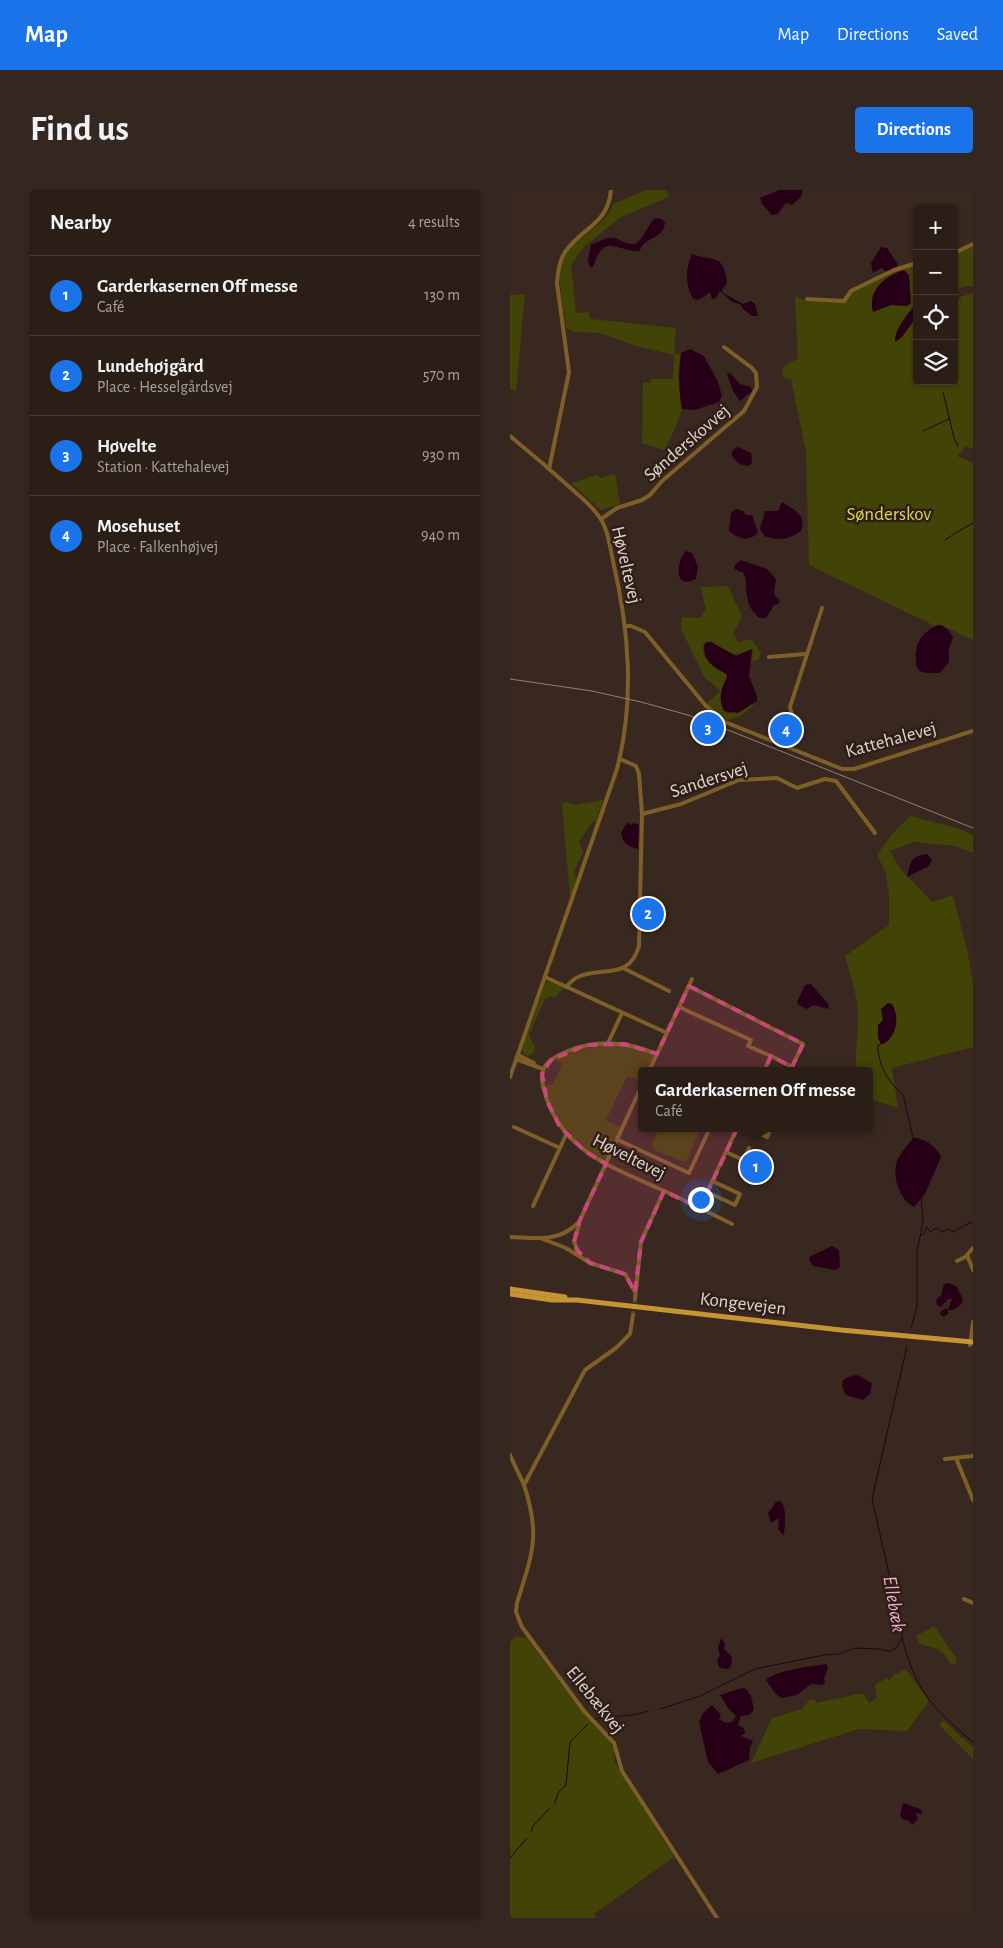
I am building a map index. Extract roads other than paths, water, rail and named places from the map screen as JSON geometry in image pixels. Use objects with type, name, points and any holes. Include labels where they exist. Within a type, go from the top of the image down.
[{"type":"main road","name":"Kongevejen","points":[[510,1288],[578,1300],[971,1344]]},
{"type":"main road","name":"Kongevejen","points":[[510,1294],[552,1300],[578,1300]]},
{"type":"street","points":[[549,469],[569,372],[558,271],[565,252],[608,209],[611,190]]},
{"type":"street","points":[[958,251],[973,244]]},
{"type":"street","points":[[807,299],[844,301],[851,291],[894,270],[913,264]]},
{"type":"street","name":"Sønderskovvej","points":[[601,519],[617,508],[642,500],[650,495],[662,482],[744,412],[757,387],[756,373],[724,347]]},
{"type":"street","name":"Høveltevej","points":[[510,436],[590,506],[601,519],[607,533],[626,626],[627,691],[624,740],[620,759],[510,1077]]},
{"type":"street","points":[[790,748],[795,738],[795,723],[790,707],[822,608]]},
{"type":"street","name":"Kattehalevej","points":[[626,626],[631,626],[645,632],[714,714],[725,722],[848,770],[973,731]]},
{"type":"street","points":[[769,658],[806,654]]},
{"type":"street","points":[[566,987],[578,977],[623,968],[631,962],[640,946],[642,814],[638,770],[636,766],[620,759]]},
{"type":"street","name":"Sandersvej","points":[[642,814],[681,804],[739,780],[777,778],[796,788],[824,779],[836,782],[875,833]]},
{"type":"street","points":[[623,968],[669,991]]},
{"type":"street","points":[[544,977],[666,1033]]},
{"type":"street","points":[[651,1067],[692,979]]},
{"type":"street","points":[[679,1007],[751,1040],[748,1046],[792,1067],[803,1044],[688,986]]},
{"type":"street","points":[[608,1043],[622,1013]]},
{"type":"street","points":[[517,1057],[543,1069],[551,1060],[575,1048],[608,1043],[639,1046],[657,1054]]},
{"type":"street","points":[[766,1067],[771,1056]]},
{"type":"street","name":"Høveltevej","points":[[543,1069],[541,1080],[552,1113],[566,1135],[586,1152],[606,1164],[732,1224]]},
{"type":"street","points":[[582,1258],[574,1242],[579,1222],[638,1094]]},
{"type":"street","points":[[514,1128],[560,1148]]},
{"type":"street","points":[[618,1140],[689,1173],[708,1132]]},
{"type":"street","points":[[700,1208],[735,1132]]},
{"type":"street","points":[[757,1132],[767,1137],[769,1132]]},
{"type":"street","points":[[533,1206],[566,1135]]},
{"type":"street","points":[[740,1168],[749,1148]]},
{"type":"street","points":[[726,1152],[752,1164]]},
{"type":"street","points":[[748,1173],[758,1152]]},
{"type":"street","points":[[707,1192],[735,1205],[740,1194],[712,1181]]},
{"type":"street","points":[[635,1299],[641,1242],[664,1191]]},
{"type":"street","points":[[510,1238],[555,1237],[562,1235],[579,1222]]},
{"type":"street","points":[[538,1238],[566,1248],[590,1263],[625,1274],[635,1292]]},
{"type":"street","points":[[957,1261],[967,1256],[973,1248]]},
{"type":"street","points":[[967,1256],[973,1270]]},
{"type":"street","points":[[524,1485],[586,1370],[616,1348],[630,1334],[633,1315]]},
{"type":"street","points":[[971,1344],[973,1322]]},
{"type":"street","name":"Ellebækvej","points":[[510,1455],[524,1485],[531,1506],[535,1540],[516,1612],[519,1622],[584,1711],[614,1743],[622,1771],[717,1918]]},
{"type":"street","points":[[945,1458],[973,1456]]},
{"type":"street","points":[[956,1458],[973,1500]]},
{"type":"street","points":[[964,1599],[973,1603]]},
{"type":"waterway","points":[[943,392],[954,438],[958,446]]},
{"type":"waterway","points":[[923,431],[949,419]]},
{"type":"waterway","points":[[952,535],[973,523]]},
{"type":"waterway","points":[[945,540],[951,536]]},
{"type":"waterway","name":"Ellebæk","points":[[881,1044],[878,1045],[878,1052],[882,1066],[893,1085],[903,1094],[913,1138]]},
{"type":"waterway","name":"Ellebæk","points":[[911,1328],[917,1307],[917,1252],[923,1221],[921,1198]]},
{"type":"waterway","points":[[921,1235],[924,1234],[927,1227],[930,1232],[937,1228],[942,1232],[948,1229],[953,1232],[971,1222],[973,1225]]},
{"type":"waterway","name":"Ellebæk","points":[[660,1709],[700,1696],[755,1669],[824,1655],[839,1654],[855,1648],[890,1651],[896,1648],[902,1638],[902,1631],[872,1499],[907,1346]]},
{"type":"waterway","points":[[902,1638],[913,1672],[927,1697],[947,1719],[973,1742]]},
{"type":"waterway","name":"Ellebæk","points":[[595,1719],[635,1715],[648,1711]]},
{"type":"waterway","name":"Ellebæk","points":[[555,1803],[558,1793],[566,1785],[570,1742],[588,1724]]},
{"type":"waterway","name":"Ellebæk","points":[[531,1832],[533,1826],[550,1808]]},
{"type":"waterway","name":"Ellebæk","points":[[510,1858],[527,1838]]},
{"type":"tunnel","points":[[633,1315],[635,1299]]},
{"type":"tram line","points":[[510,679],[592,691],[688,715],[973,828]]},
{"type":"place","name":"Høvelte","points":[[708,728]]},
{"type":"place","name":"Mosehuset","points":[[786,730]]},
{"type":"place","name":"Lundehøjgård","points":[[648,914]]},
{"type":"place","name":"Garderkasernen Off messe","points":[[756,1167]]},
{"type":"park label","name":"Sønderskov","points":[[889,514]]}]
